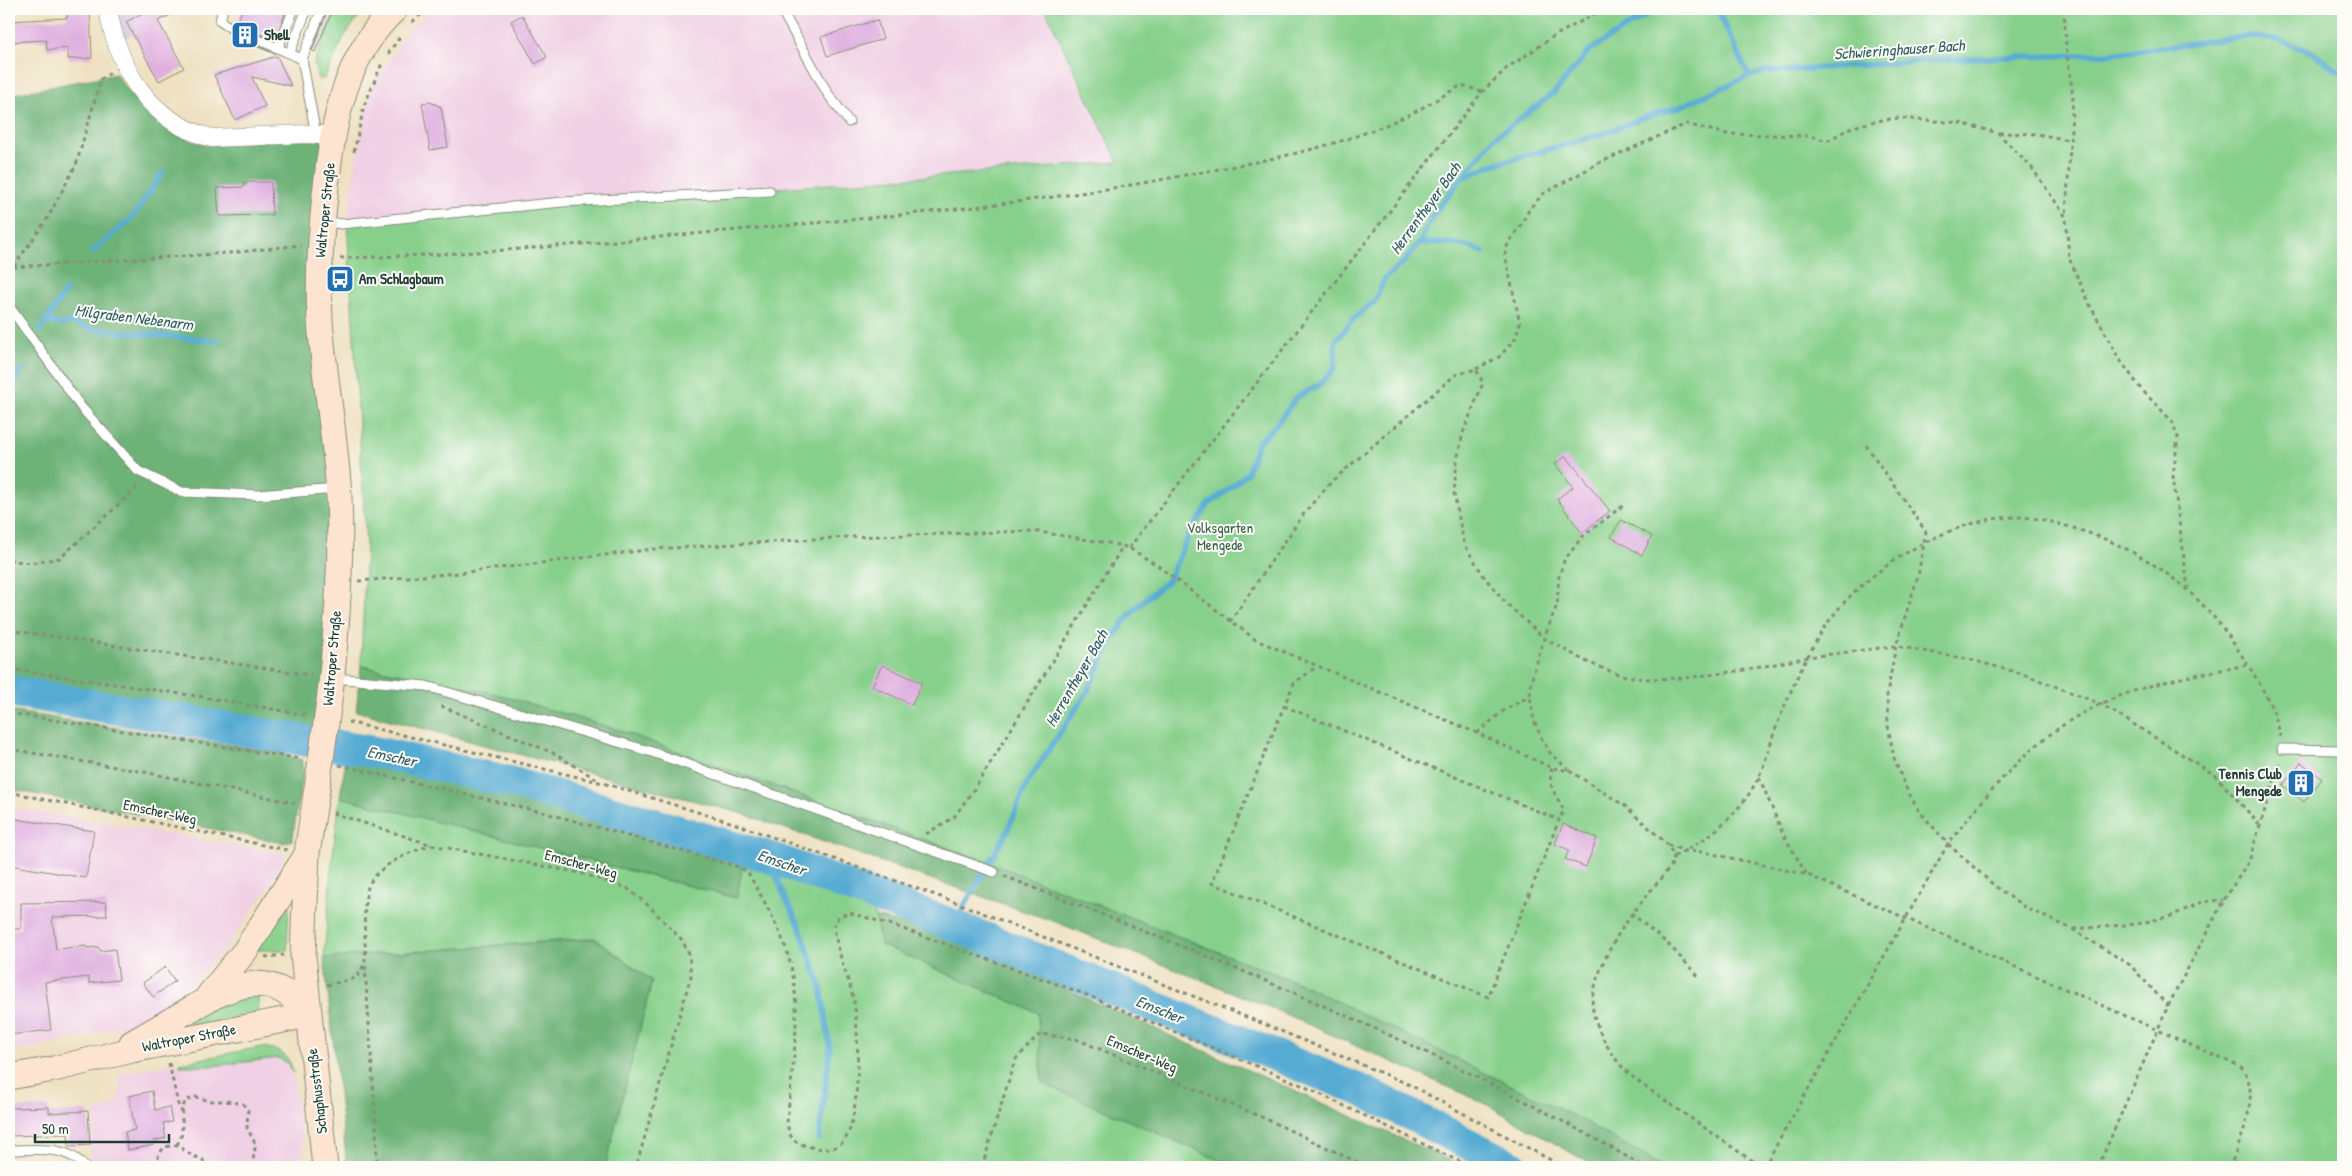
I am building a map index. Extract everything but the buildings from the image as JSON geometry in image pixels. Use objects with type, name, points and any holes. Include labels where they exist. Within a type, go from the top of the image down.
[{"type":"main road","name":"Waltroper Straße","points":[[9,1077],[308,1015],[303,955],[307,854],[330,686],[339,581],[340,541],[338,489],[320,320],[324,135],[359,54],[372,34],[398,16]]},
{"type":"main road","points":[[204,1001],[245,951],[307,854]]},
{"type":"main road","points":[[113,1054],[204,1001],[237,986],[264,984],[278,988],[300,1003],[308,1015]]},
{"type":"main road","name":"Schaphusstraße","points":[[308,1015],[325,1167]]},
{"type":"street","points":[[108,9],[111,29],[124,64],[136,87],[151,103],[180,126],[197,134],[212,138],[324,135]]},
{"type":"lane","points":[[224,9],[220,21],[234,30]]},
{"type":"lane","points":[[278,48],[294,9]]},
{"type":"lane","points":[[290,52],[307,9]]},
{"type":"lane","points":[[322,9],[302,59],[324,135]]},
{"type":"lane","points":[[781,9],[828,94],[849,122]]},
{"type":"lane","points":[[257,39],[290,52],[302,59]]},
{"type":"lane","points":[[322,221],[341,224],[562,202],[770,191]]},
{"type":"lane","points":[[9,306],[81,407],[138,471],[182,492],[257,495],[338,489]]},
{"type":"lane","points":[[330,686],[426,686],[649,751],[994,872]]},
{"type":"lane","points":[[2282,749],[2343,750]]},
{"type":"lane","points":[[9,1150],[61,1151],[75,1158],[85,1167]]},
{"type":"path","points":[[398,16],[428,9]]},
{"type":"path","points":[[1129,548],[1482,92],[1507,68],[1556,35],[1604,9]]},
{"type":"path","points":[[2064,9],[2066,47],[2073,96],[2066,217],[2069,258],[2091,306],[2120,360],[2141,389],[2172,421],[2178,437],[2173,476],[2188,589]]},
{"type":"path","points":[[354,153],[364,106],[384,58],[402,35]]},
{"type":"path","points":[[9,273],[47,219],[76,165],[101,79],[124,64]]},
{"type":"path","points":[[339,258],[510,250],[962,210],[1103,191],[1288,156],[1355,136],[1412,114],[1462,85],[1482,92]]},
{"type":"path","points":[[1230,622],[1304,512],[1331,482],[1455,375],[1476,369],[1499,357],[1515,339],[1520,323],[1505,255],[1508,243],[1522,225],[1530,208],[1543,194],[1599,162],[1686,124],[1727,134],[1810,136],[1827,141],[1850,128],[1875,121],[1900,118],[1960,123],[1998,133],[2037,134],[2069,140]]},
{"type":"path","points":[[1998,133],[2032,168],[2066,217]]},
{"type":"path","points":[[13,267],[303,245]]},
{"type":"path","points":[[1476,369],[1483,383],[1463,433],[1457,460],[1454,493],[1464,544],[1485,578],[1507,604],[1544,638],[1587,662],[1620,676],[1644,679],[1702,676],[1746,670],[1809,657],[1896,646],[1972,660],[2023,674],[2101,704],[2215,775],[2260,824]]},
{"type":"path","points":[[1866,445],[1926,532],[1918,576],[1896,646],[1886,694],[1888,726],[1894,758],[1905,786],[1919,811],[1948,844],[1996,887],[2026,908],[2072,929],[2130,965],[2168,1006]]},
{"type":"path","points":[[9,560],[30,563],[60,558],[150,476]]},
{"type":"path","points":[[1625,504],[1582,538],[1564,561],[1560,576],[1557,605],[1544,638],[1530,696],[1534,721],[1550,753],[1570,771],[1625,806],[1668,845],[1674,856],[1671,866],[1631,913],[1613,942],[1598,978],[1593,996],[1594,1016],[1615,1059],[1637,1080],[1762,1167],[1906,920],[1948,844],[1982,801],[2012,769],[2070,720],[2101,704],[2130,692],[2190,676],[2248,665]]},
{"type":"path","points":[[1674,856],[1703,841],[1740,805],[1759,777],[1778,722],[1815,641],[1840,606],[1870,579],[1923,544],[1951,530],[1982,522],[2018,517],[2053,522],[2097,535],[2129,548],[2162,569],[2188,589],[2221,624],[2248,665],[2279,723],[2282,749],[2278,770],[2249,861],[2224,900],[2168,1006],[2099,1167]]},
{"type":"path","points":[[358,582],[469,572],[654,548],[931,533],[1033,531],[1129,548],[1182,584],[1256,640],[1477,733],[1552,768],[1570,771]]},
{"type":"path","points":[[904,840],[929,833],[954,817],[1001,749],[1123,546]]},
{"type":"path","points":[[9,630],[330,686]]},
{"type":"path","points":[[1316,666],[1294,683],[1212,883],[1488,997],[1564,810],[1552,789],[1549,777],[1552,768]]},
{"type":"path","points":[[9,669],[197,696],[287,712]]},
{"type":"path","points":[[1477,733],[1504,711],[1530,696]]},
{"type":"path","points":[[438,705],[553,753],[603,783]]},
{"type":"path","points":[[1284,706],[1559,820]]},
{"type":"path","points":[[9,713],[308,760]]},
{"type":"path","points":[[363,724],[603,783],[730,822],[955,902],[1408,1084],[1564,1167]]},
{"type":"path","name":"Emscher-Weg","points":[[9,749],[315,798],[432,845],[580,873],[627,888],[649,906],[682,940],[689,954],[691,976],[636,1167]]},
{"type":"path","points":[[338,765],[546,813],[736,866],[747,871],[781,936],[792,971],[796,1007],[787,1123],[790,1135],[796,1143],[811,1148],[830,1148],[841,1144],[849,1131],[855,1106],[857,1038],[854,1004],[834,925],[839,916],[850,913],[892,925],[1082,993],[1299,1084],[1471,1167]]},
{"type":"path","points":[[1759,777],[1783,834],[1808,875]]},
{"type":"path","name":"Emscher-Weg","points":[[9,792],[307,854]]},
{"type":"path","points":[[1703,841],[1701,847],[1704,852]]},
{"type":"path","points":[[377,1167],[365,965],[366,899],[370,883],[375,876],[404,854],[432,845]]},
{"type":"path","points":[[1668,845],[1686,851],[1704,852],[1808,875],[1906,920],[2232,1062],[2247,1073],[2250,1083],[2245,1130],[2230,1167]]},
{"type":"path","points":[[994,872],[1217,960],[1357,1020],[1441,1059],[1546,1112],[1644,1167]]},
{"type":"path","points":[[2072,929],[2137,924],[2171,916],[2202,902],[2224,900]]},
{"type":"path","points":[[1631,913],[1668,944],[1698,976]]},
{"type":"path","points":[[264,957],[286,955]]},
{"type":"path","points":[[323,986],[356,978],[365,965]]},
{"type":"path","name":"Emscher-Weg","points":[[982,1167],[1015,1060],[1040,1034],[1076,1038],[1264,1118],[1368,1167]]},
{"type":"path","points":[[168,1062],[178,1104],[182,1112]]},
{"type":"path","points":[[177,1145],[182,1134],[184,1101],[190,1098],[243,1104],[248,1110],[247,1128],[254,1141],[252,1167]]},
{"type":"path","points":[[159,1167],[158,1156],[164,1147],[177,1145],[191,1155],[203,1160],[204,1167]]},
{"type":"shaded area","points":[[115,9],[183,9],[123,39]]},
{"type":"shaded area","points":[[435,9],[1045,9],[1118,162],[347,221],[359,142],[372,89],[401,40],[416,22]]},
{"type":"shaded area","points":[[9,807],[287,854],[267,890],[224,950],[180,996],[160,1013],[105,1031],[58,1043],[9,1051]]},
{"type":"shaded area","points":[[278,1058],[287,1063],[293,1073],[304,1155],[299,1157],[301,1167],[91,1167],[90,1145],[95,1112],[119,1102],[119,1074],[180,1063],[181,1066],[212,1066]]},
{"type":"green space","points":[[336,9],[364,9],[344,37],[324,79],[318,79],[314,63]]},
{"type":"green space","name":"Volksgarten Mengede","points":[[1045,9],[2343,9],[2343,1167],[1663,1167],[1580,1119],[1301,984],[998,866],[618,730],[493,693],[361,666],[366,543],[347,221],[1118,162]]},
{"type":"green space","points":[[116,74],[133,97],[173,134],[207,146],[333,136],[322,221],[339,496],[323,744],[9,691],[9,95]]},
{"type":"green space","points":[[361,666],[493,693],[618,730],[998,866],[1301,984],[1580,1119],[1663,1167],[1596,1167],[1484,1103],[1269,1007],[1058,923],[740,813],[356,711]]},
{"type":"green space","points":[[9,711],[280,753],[302,760],[303,775],[292,840],[284,843],[9,789]]},
{"type":"green space","points":[[347,753],[744,857],[737,898],[340,797]]},
{"type":"green space","points":[[340,797],[736,898],[744,857],[872,901],[881,945],[1038,1013],[1042,1083],[1235,1167],[605,1167],[652,981],[595,938],[324,958],[331,870]]},
{"type":"green space","points":[[289,904],[287,950],[252,950]]},
{"type":"green space","points":[[875,917],[945,935],[1465,1167],[1235,1167],[1042,1083],[1038,1013],[881,945]]},
{"type":"green space","points":[[595,939],[652,981],[605,1167],[347,1167],[324,958]]},
{"type":"green space","points":[[259,991],[257,1015],[183,1028],[205,1006]]},
{"type":"green space","points":[[261,1047],[278,1051],[286,1057],[293,1073],[287,1063],[278,1058],[212,1066],[180,1066],[180,1063]]},
{"type":"waterway","name":"Herrentheyer Bach","points":[[953,925],[1007,832],[1027,783],[1087,692],[1110,643],[1126,619],[1144,600],[1168,581],[1191,531],[1209,504],[1247,473],[1259,441],[1275,426],[1297,397],[1319,385],[1335,368],[1335,342],[1354,318],[1375,301],[1385,278],[1406,260],[1422,238],[1434,213],[1493,139],[1554,93],[1590,50],[1656,9]]},
{"type":"waterway","points":[[1719,13],[1749,76]]},
{"type":"waterway","name":"Schwieringhauser Bach","points":[[1467,176],[1489,166],[1603,134],[1645,117],[1677,108],[1749,76],[1763,72],[1951,59],[2111,54],[2246,36],[2279,40],[2311,52],[2343,74]]},
{"type":"waterway","points":[[93,251],[132,218],[163,172]]},
{"type":"waterway","points":[[1419,243],[1444,243],[1468,246],[1483,252]]},
{"type":"waterway","points":[[40,331],[66,290]]},
{"type":"waterway","name":"Milgraben Nebenarm","points":[[45,321],[62,324],[73,322],[91,329],[219,341]]},
{"type":"waterway","points":[[9,393],[22,369]]},
{"type":"waterway","name":"Emscher","points":[[9,691],[380,753],[510,782],[769,857],[953,925],[1365,1092],[1514,1167]]},
{"type":"waterway","points":[[769,857],[784,896],[799,925],[821,987],[830,1049],[819,1139]]},
{"type":"place","name":"Shell","points":[[245,35]]},
{"type":"place","name":"Am Schlagbaum","points":[[340,279]]},
{"type":"place","name":"Tennis Club Mengede","points":[[2301,783]]}]
